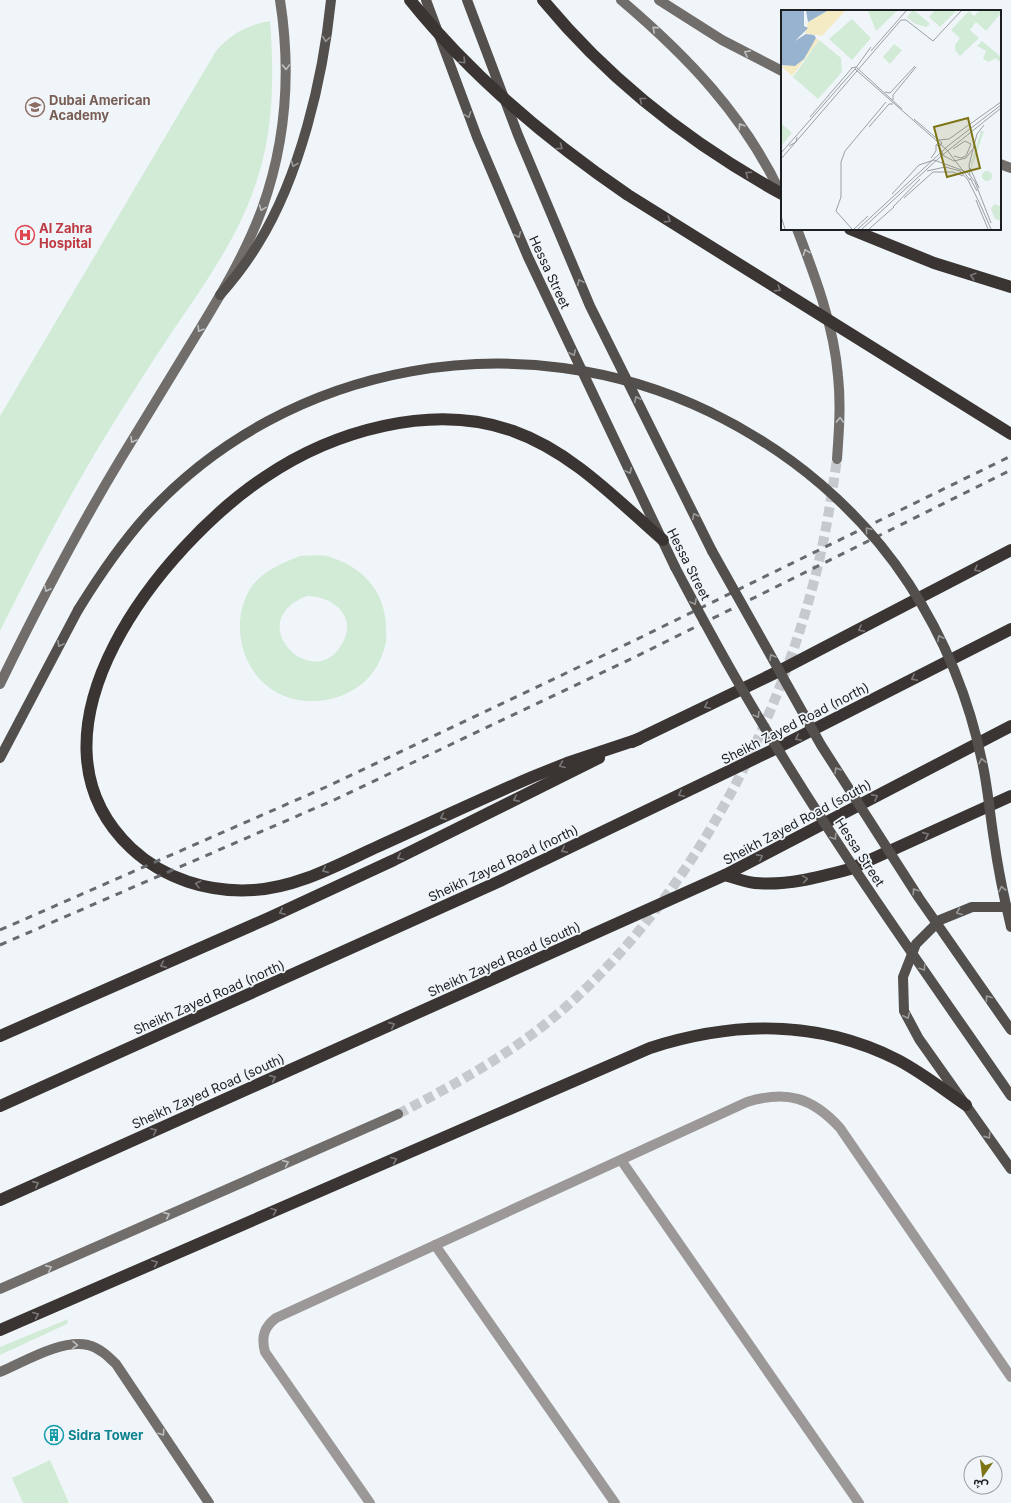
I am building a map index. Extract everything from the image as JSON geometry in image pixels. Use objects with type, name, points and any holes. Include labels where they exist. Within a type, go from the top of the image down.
[{"type":"highway","points":[[410,0],[465,63],[503,100],[543,134],[585,166],[628,195],[1011,434]]},
{"type":"highway","points":[[543,0],[565,28],[631,92],[667,120],[781,194]]},
{"type":"highway","points":[[852,230],[934,263],[1011,286]]},
{"type":"highway","points":[[639,739],[567,763],[532,777],[315,875],[276,887],[234,890],[214,888],[175,877],[158,869],[128,845],[112,826],[97,798],[91,780],[86,743],[90,705],[110,656],[144,596],[164,569],[206,524],[238,497],[266,476],[327,444],[394,424],[429,420],[463,420],[488,423],[534,439],[570,460],[662,540]]},
{"type":"highway","points":[[0,1036],[271,918],[394,860],[775,673],[1011,550]]},
{"type":"highway","name":"Sheikh Zayed Road (north)","points":[[0,1106],[500,881],[779,747],[1011,629]]},
{"type":"highway","name":"Sheikh Zayed Road (south)","points":[[0,1200],[725,875],[1011,726]]},
{"type":"highway","points":[[725,875],[754,883],[779,882],[827,875],[850,869],[1011,796]]},
{"type":"highway","points":[[0,1330],[650,1048],[680,1038],[744,1028],[775,1028],[807,1031],[838,1038],[869,1047],[898,1060],[966,1104]]},
{"type":"main road","points":[[0,684],[49,585],[84,522],[220,295],[251,235],[270,183],[277,156],[283,116],[286,75],[286,47],[280,0]]},
{"type":"main road","points":[[220,295],[244,265],[259,243],[271,220],[295,161],[317,86],[331,0]]},
{"type":"main road","name":"Hessa Street","points":[[426,0],[477,137],[528,257],[675,567],[724,658],[776,747],[863,881],[1011,1096]]},
{"type":"main road","name":"Hessa Street","points":[[468,0],[518,135],[590,306],[712,550],[833,764],[919,898],[1011,1030]]},
{"type":"main road","points":[[621,0],[661,34],[714,90],[758,153],[781,193]]},
{"type":"main road","points":[[659,0],[722,40],[781,70]]},
{"type":"main road","points":[[1001,164],[1011,168]]},
{"type":"main road","points":[[797,230],[820,294],[833,341],[838,375],[840,417],[837,459]]},
{"type":"main road","points":[[0,758],[78,610],[99,576],[143,520],[176,487],[206,461],[273,419],[309,402],[346,388],[384,377],[422,369],[462,364],[502,363],[541,365],[580,370],[657,390],[694,404],[765,441],[798,464],[829,490],[858,519],[884,549],[908,582],[929,617],[947,653],[962,690],[974,728],[983,767],[1000,875],[1011,927]]},
{"type":"main road","points":[[1011,908],[972,907],[940,920],[916,944],[903,977],[904,1011],[919,1039],[1011,1169]]},
{"type":"main road","points":[[0,1289],[398,1114]]},
{"type":"main road","points":[[0,1372],[55,1348],[71,1344],[88,1345],[104,1352],[116,1364],[209,1503]]},
{"type":"street","points":[[370,1503],[265,1352],[262,1343],[268,1324],[276,1318],[435,1245],[747,1102],[763,1097],[781,1096],[798,1098],[814,1105],[828,1115],[840,1128],[1011,1378]]},
{"type":"street","points":[[621,1160],[859,1503]]},
{"type":"street","points":[[435,1245],[615,1503]]},
{"type":"green space","points":[[270,21],[272,100],[270,119],[258,177],[242,219],[221,258],[142,378],[68,500],[0,631],[0,416],[216,51],[240,31],[254,25]]},
{"type":"green space","points":[[316,555],[330,557],[354,568],[372,584],[383,605],[386,644],[374,671],[365,682],[353,690],[326,700],[298,700],[284,696],[271,689],[260,680],[251,668],[241,641],[241,612],[245,599],[252,586],[268,571],[300,556]],"holes":[[[307,596],[325,599],[339,608],[347,622],[347,631],[344,640],[332,656],[318,661],[303,659],[290,650],[282,637],[280,622],[288,608]]]},
{"type":"green space","points":[[68,1319],[67,1324],[0,1355],[0,1347]]},
{"type":"green space","points":[[50,1460],[69,1503],[23,1503],[12,1478]]},
{"type":"tunnel","points":[[398,1114],[487,1065],[529,1037],[568,1005],[613,960],[655,911],[692,858],[726,802],[756,743],[781,683],[802,622],[819,561],[827,523],[837,459]]},
{"type":"railway","points":[[0,930],[326,787],[621,647],[1011,456]]},
{"type":"railway","points":[[0,945],[334,800],[635,657],[1011,470]]},
{"type":"place","name":"Dubai American Academy","points":[[35,107]]},
{"type":"place","name":"Al Zahra Hospital","points":[[25,235]]},
{"type":"place","name":"Sidra Tower","points":[[54,1435]]}]
